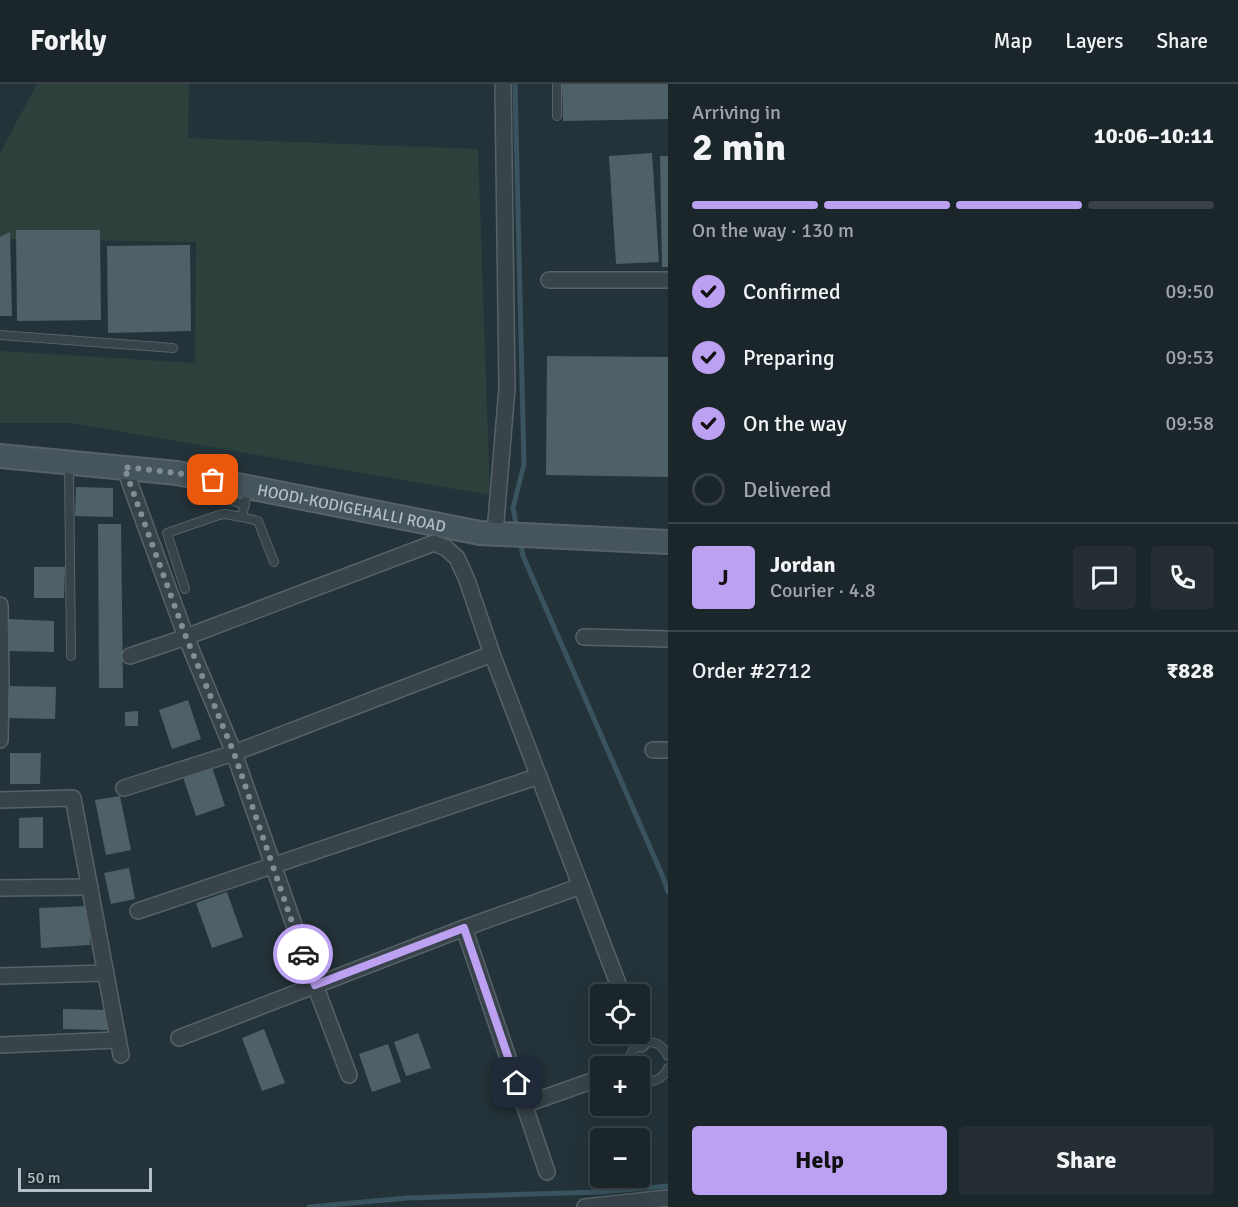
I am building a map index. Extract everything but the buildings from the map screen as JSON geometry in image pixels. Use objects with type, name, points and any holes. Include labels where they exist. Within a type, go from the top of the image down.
[{"type":"street","points":[[503,84],[511,534]]},
{"type":"street","points":[[549,280],[668,280]]},
{"type":"street","name":"HOODI-KODIGEHALLI ROAD","points":[[0,456],[177,473],[242,497],[480,533],[668,542]]},
{"type":"street","points":[[124,467],[186,637],[234,753],[349,1076]]},
{"type":"street","points":[[130,656],[434,543],[446,548],[458,558],[467,580],[492,654],[618,984]]},
{"type":"street","points":[[0,605],[0,740]]},
{"type":"street","points":[[584,637],[668,639]]},
{"type":"street","points":[[124,788],[234,753],[492,654]]},
{"type":"street","points":[[138,911],[539,776]]},
{"type":"street","points":[[0,800],[73,798],[119,1048],[0,1045]]},
{"type":"street","points":[[179,1038],[464,928],[581,886]]},
{"type":"street","points":[[0,888],[90,887]]},
{"type":"street","points":[[464,928],[547,1172]]},
{"type":"street","points":[[0,976],[106,973]]},
{"type":"street","points":[[524,1106],[590,1082]]},
{"type":"street","points":[[585,1207],[668,1198]]},
{"type":"lane","points":[[557,84],[557,116]]},
{"type":"lane","points":[[0,335],[173,348]]},
{"type":"lane","points":[[69,462],[71,656]]},
{"type":"lane","points":[[242,497],[242,517]]},
{"type":"lane","points":[[186,589],[167,533],[219,515],[225,514],[258,521],[274,562]]},
{"type":"lane","points":[[650,1042],[663,1047],[668,1056]]},
{"type":"lane","points":[[650,1081],[656,1081],[662,1077],[668,1068]]},
{"type":"green space","points":[[37,84],[189,84],[188,138],[478,149],[490,495],[71,423],[0,423],[0,351],[195,363],[196,242],[0,239],[0,153]]},
{"type":"waterway","points":[[515,84],[524,464],[513,508],[517,528]]},
{"type":"waterway","points":[[520,540],[523,556],[668,892]]},
{"type":"waterway","points":[[309,1207],[407,1198],[600,1192],[668,1186]]},
{"type":"way so far","points":[[213,480],[124,467],[186,637],[234,753],[303,954]]},
{"type":"route","points":[[303,954],[315,985],[464,928],[517,1083]]}]
